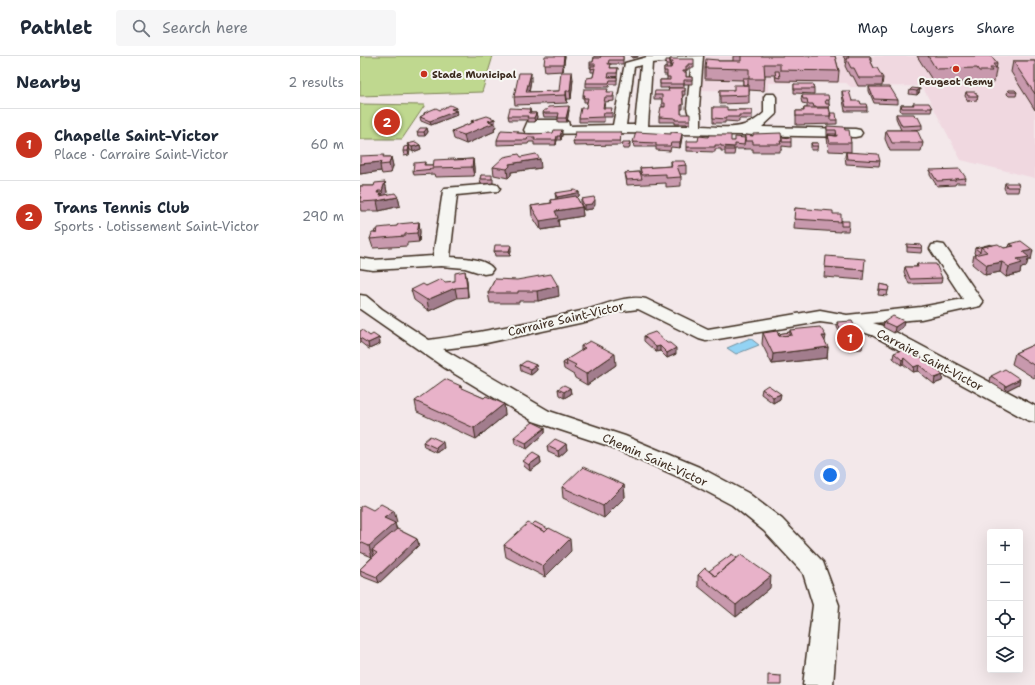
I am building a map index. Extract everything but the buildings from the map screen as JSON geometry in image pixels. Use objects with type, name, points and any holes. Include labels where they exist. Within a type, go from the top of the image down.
[{"type":"street","points":[[619,129],[628,68],[633,63],[647,60],[694,56]]},
{"type":"street","points":[[694,130],[695,115],[693,108],[698,56]]},
{"type":"street","points":[[642,129],[647,60]]},
{"type":"street","points":[[745,130],[759,124],[770,114],[770,97]]},
{"type":"street","points":[[562,130],[745,130],[854,133]]},
{"type":"street","points":[[441,261],[450,191],[493,188]]},
{"type":"street","points":[[845,320],[921,313],[974,302],[938,249]]},
{"type":"street","points":[[360,263],[373,265],[441,261],[468,263],[484,269]]},
{"type":"street","name":"Chemin Saint-Victor","points":[[360,300],[376,313],[452,364],[542,416],[617,440],[690,473],[740,499],[773,525],[814,569],[826,606],[818,685]]},
{"type":"street","name":"Carraire Saint-Victor","points":[[426,346],[477,339],[589,315],[612,307],[640,303],[706,335],[820,316],[845,320],[879,331],[1035,415]]},
{"type":"shaded area","points":[[694,56],[1035,56],[1035,178],[961,160],[922,86],[851,87],[846,83],[768,83],[768,91],[695,90]]},
{"type":"green space","name":"Stade Municipal","points":[[360,56],[493,56],[482,92],[360,96]]},
{"type":"green space","points":[[360,104],[425,105],[402,139],[360,139]]},
{"type":"water","points":[[750,338],[759,345],[736,354],[727,348]]},
{"type":"place","name":"Peugeot Gemy","points":[[956,69]]},
{"type":"place","name":"Stade Municipal","points":[[424,74]]},
{"type":"place","name":"Trans Tennis Club","points":[[387,122]]},
{"type":"place","name":"Chapelle Saint-Victor","points":[[850,338]]}]
